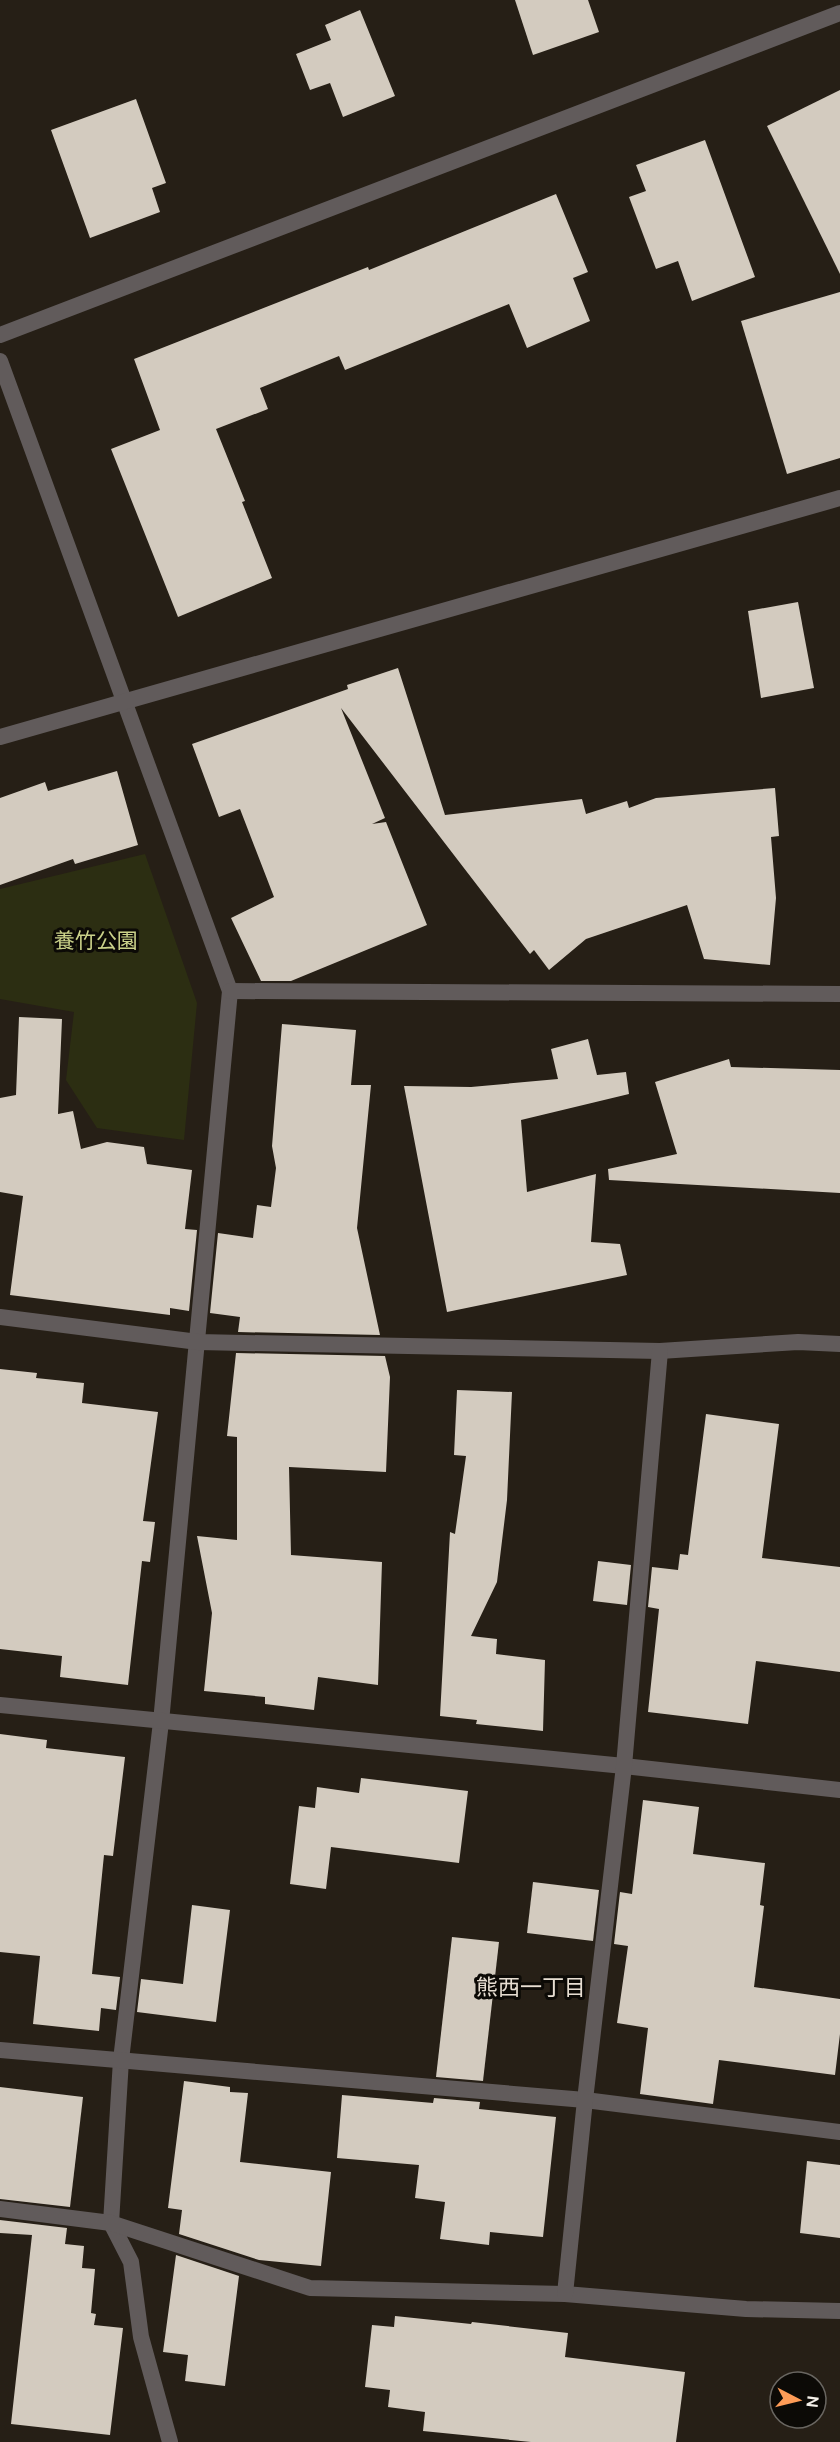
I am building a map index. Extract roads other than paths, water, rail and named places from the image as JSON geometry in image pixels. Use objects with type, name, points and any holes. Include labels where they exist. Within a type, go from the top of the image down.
[{"type":"street","points":[[0,335],[840,13]]},
{"type":"street","points":[[0,361],[230,991],[161,1722],[122,2060],[111,2223],[131,2262],[141,2337],[170,2442]]},
{"type":"street","points":[[0,737],[840,498]]},
{"type":"street","points":[[230,991],[840,994]]},
{"type":"street","points":[[0,1317],[198,1342],[660,1351],[798,1342],[840,1344]]},
{"type":"street","points":[[565,2294],[624,1766],[660,1351]]},
{"type":"street","points":[[0,1705],[624,1766],[840,1790]]},
{"type":"street","points":[[0,2050],[585,2100],[840,2132]]},
{"type":"street","points":[[0,2209],[111,2223],[310,2288],[565,2294],[746,2308],[840,2311]]},
{"type":"district","name":"熊西一丁目","points":[[531,1987]]},
{"type":"park label","name":"養竹公園","points":[[96,941]]}]
